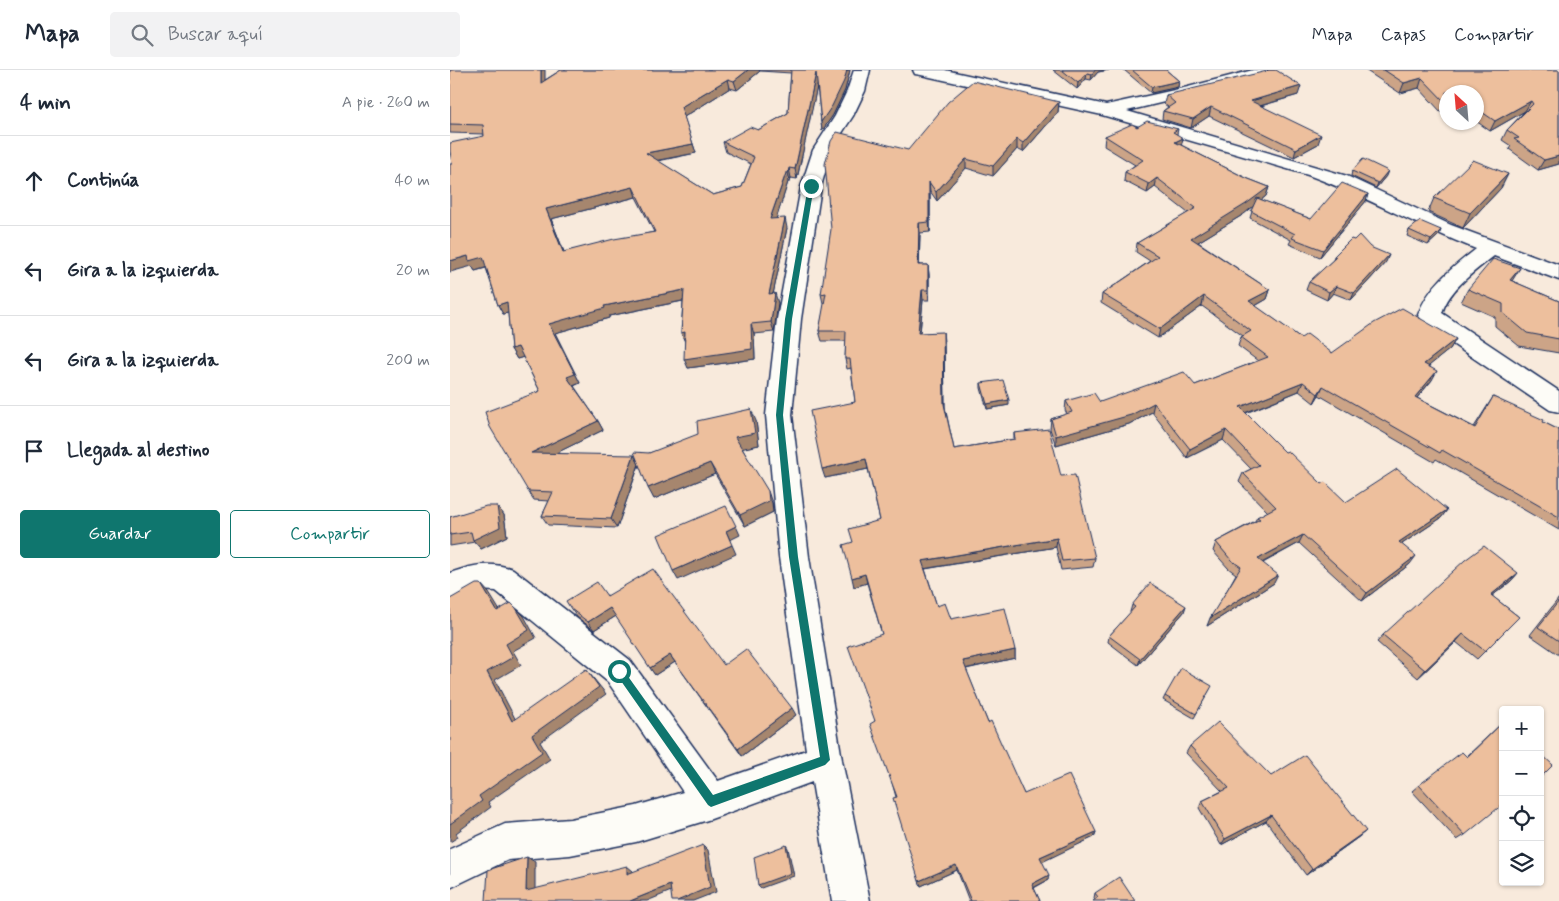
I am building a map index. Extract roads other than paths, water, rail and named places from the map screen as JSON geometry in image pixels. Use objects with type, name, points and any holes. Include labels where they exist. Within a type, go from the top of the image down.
[{"type":"street","points":[[851,901],[825,760],[794,557],[780,415],[789,319],[811,186],[822,150],[844,116],[856,91],[862,70]]},
{"type":"street","points":[[920,70],[1106,110],[1324,174],[1490,248],[1559,273]]},
{"type":"street","points":[[1106,110],[1189,92],[1258,74],[1266,70]]},
{"type":"street","points":[[1490,248],[1456,277],[1431,306],[1430,315],[1437,322],[1559,402]]},
{"type":"street","points":[[450,586],[476,577],[502,578],[619,671],[711,801]]},
{"type":"street","points":[[450,869],[506,842],[570,837],[627,826],[711,801],[825,760]]}]
